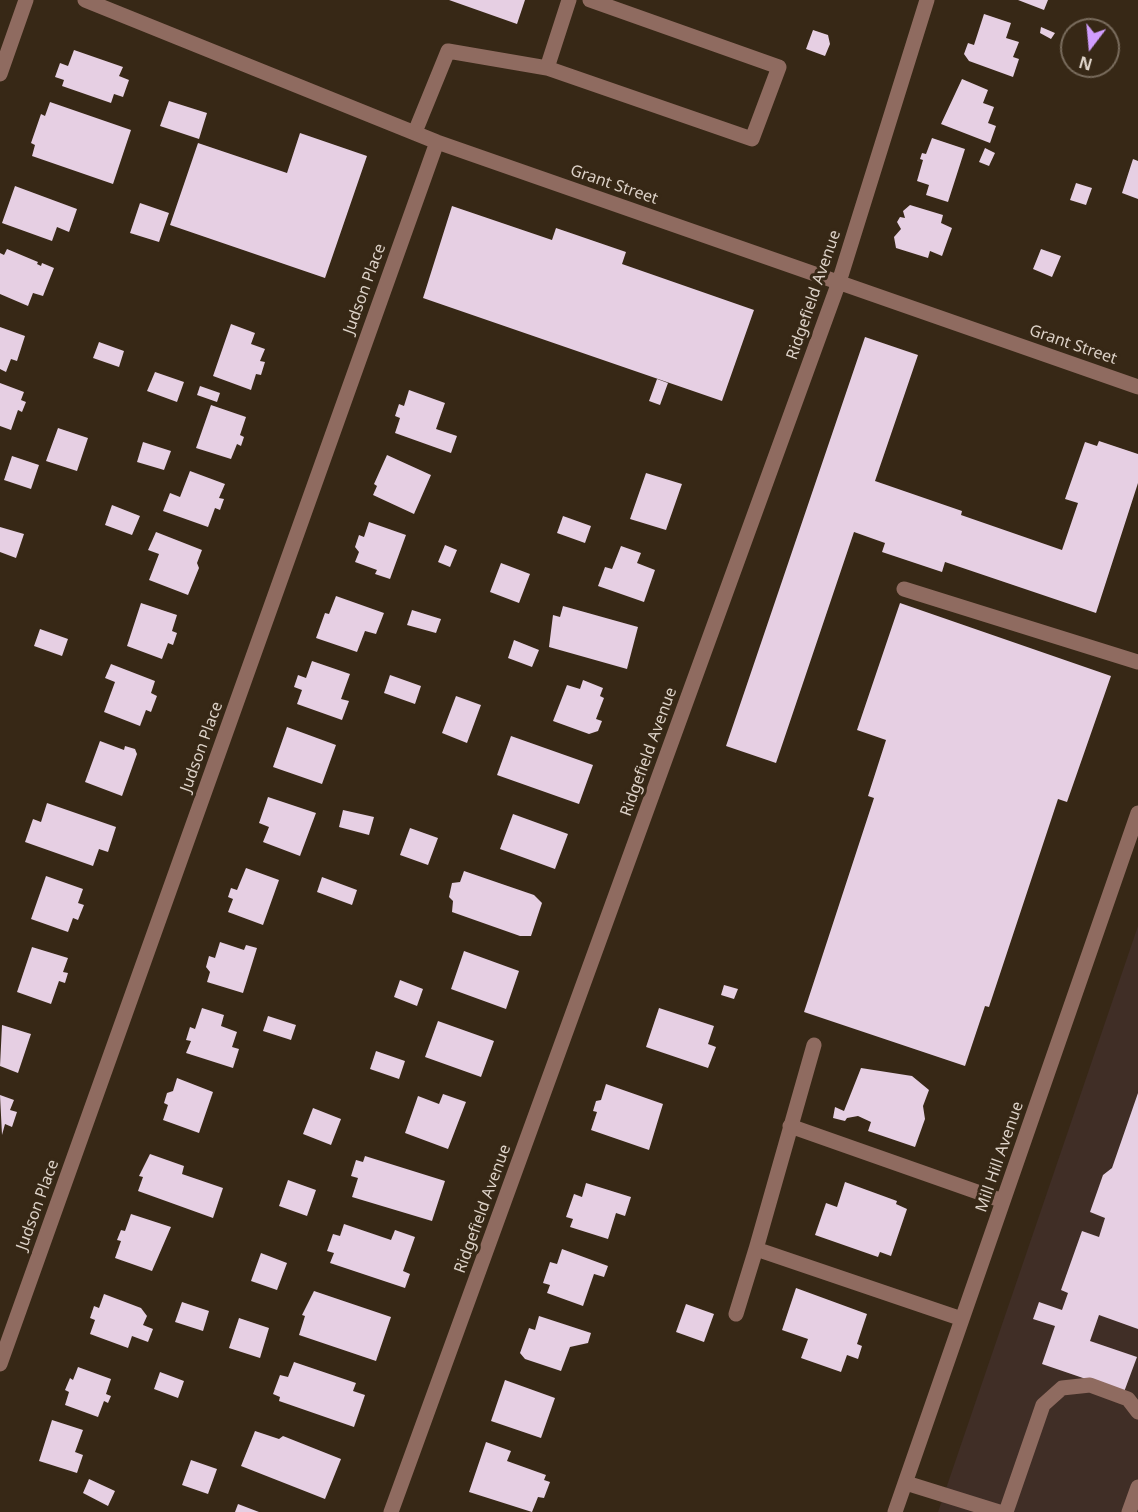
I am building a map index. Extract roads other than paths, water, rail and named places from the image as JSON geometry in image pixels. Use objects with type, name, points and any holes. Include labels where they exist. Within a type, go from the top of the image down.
[{"type":"street","points":[[0,74],[26,0]]},
{"type":"street","name":"Grant Street","points":[[85,0],[437,142],[1138,387]]},
{"type":"street","points":[[547,68],[569,0]]},
{"type":"street","points":[[415,132],[447,51],[547,68],[752,140],[779,67],[590,0]]},
{"type":"street","name":"Ridgefield Avenue","points":[[391,1512],[839,282],[927,0]]},
{"type":"street","name":"Judson Place","points":[[0,1364],[437,142]]},
{"type":"street","points":[[904,589],[1138,662]]},
{"type":"street","name":"Mill Hill Avenue","points":[[895,1512],[1138,813]]},
{"type":"street","points":[[736,1314],[814,1045]]},
{"type":"street","points":[[790,1126],[1003,1201]]},
{"type":"street","points":[[756,1249],[962,1319]]},
{"type":"street","points":[[1006,1512],[1043,1405],[1062,1388],[1090,1385],[1128,1400],[1138,1412]]},
{"type":"street","points":[[906,1483],[999,1512]]},
{"type":"street","points":[[1129,1512],[1138,1487]]}]
